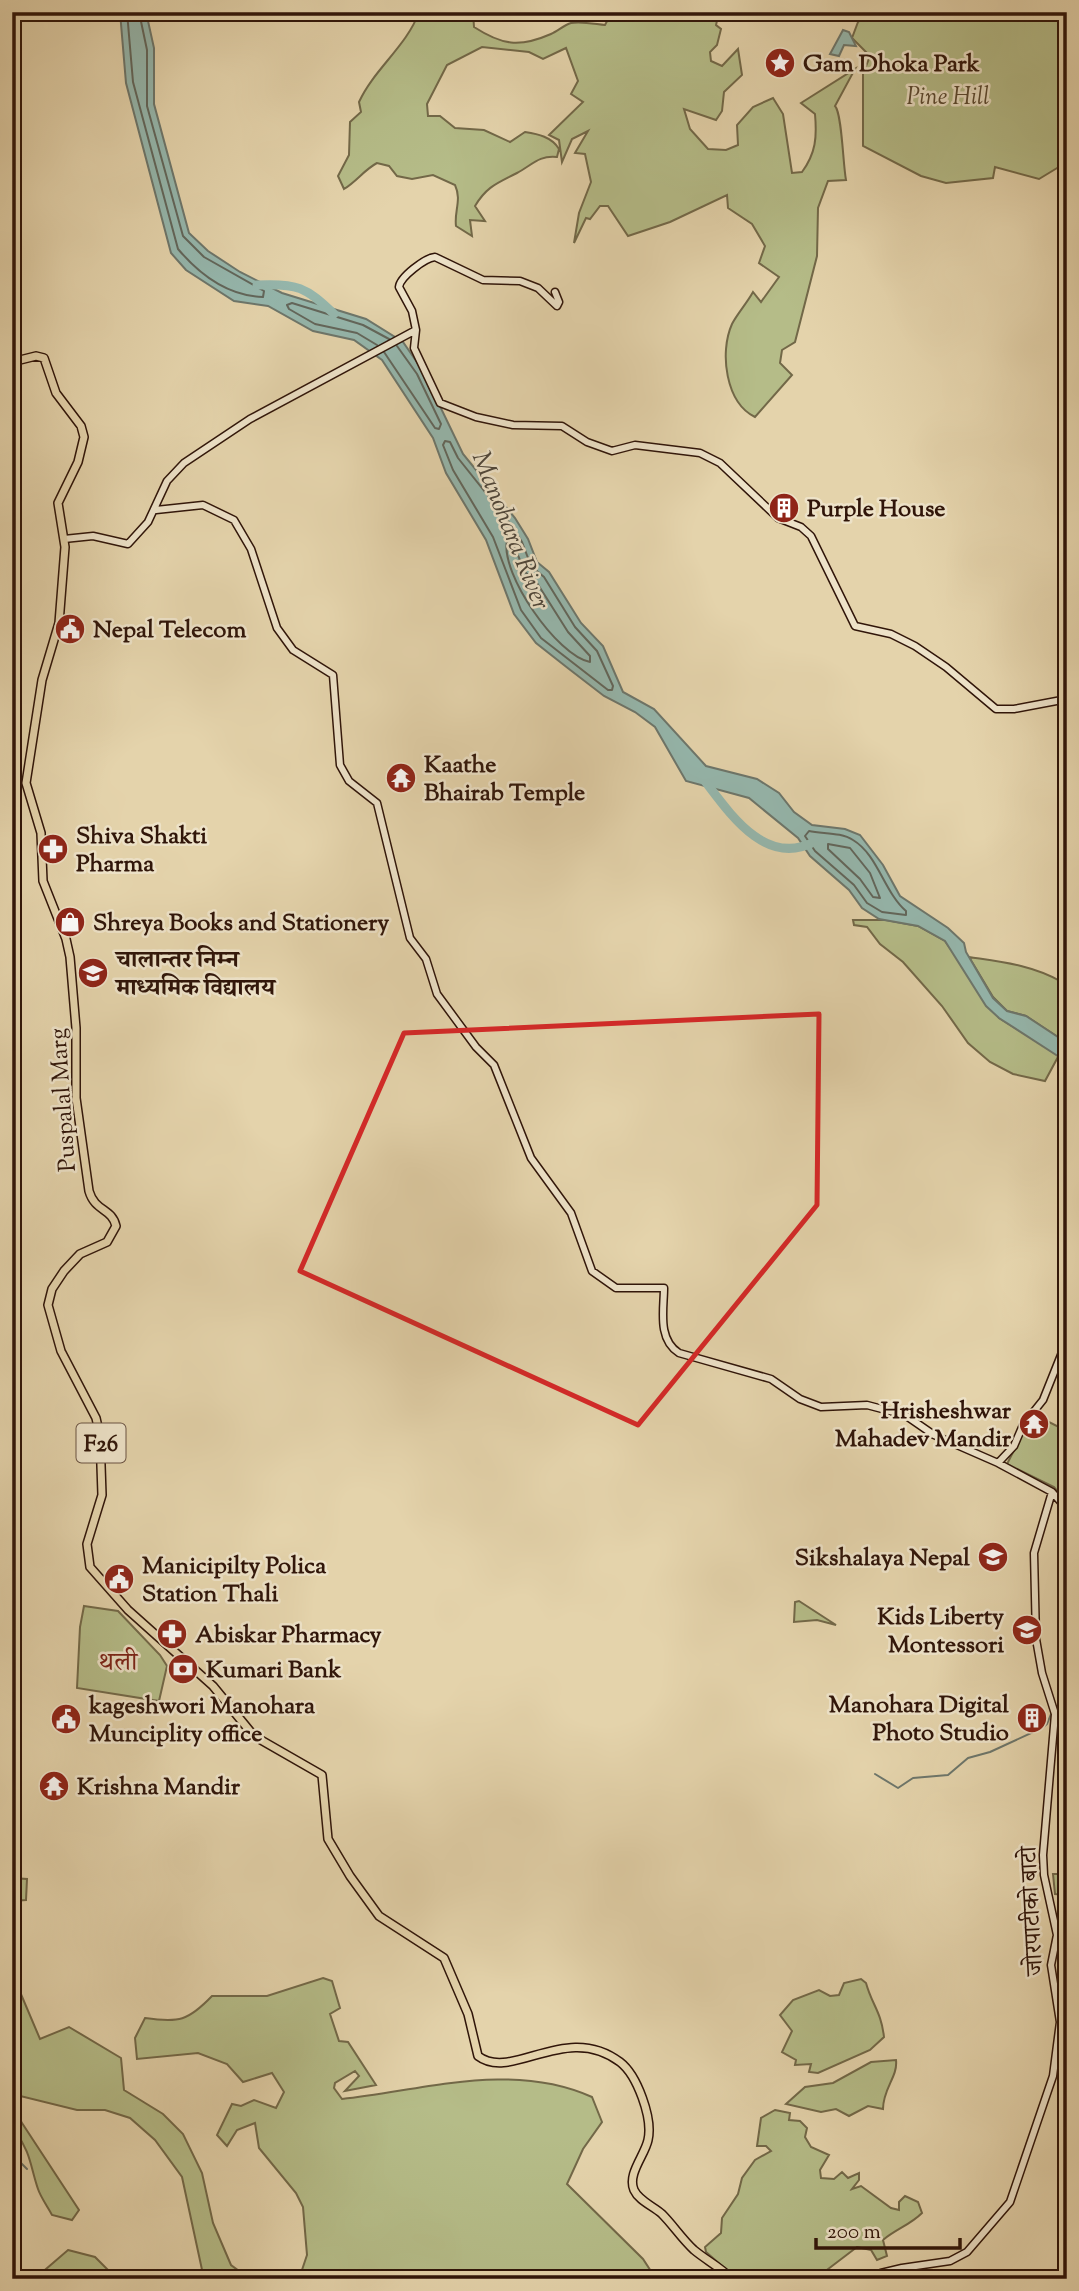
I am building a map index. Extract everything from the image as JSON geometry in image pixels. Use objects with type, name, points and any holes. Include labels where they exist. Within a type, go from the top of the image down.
[{"type":"main road","name":"Puspalal Marg","points":[[12,362],[36,356],[44,358],[56,393],[83,432],[84,444],[58,503],[64,539],[59,623],[42,680],[26,783],[29,803],[41,834],[43,881],[66,939],[70,957],[76,1028],[76,1098],[89,1191],[93,1204],[112,1216],[116,1226],[107,1242],[79,1254],[64,1270],[52,1289],[48,1305],[61,1351],[91,1407],[100,1436],[102,1495],[87,1544],[90,1567],[128,1611],[213,1686],[254,1736],[322,1775],[328,1839],[361,1893],[379,1916],[444,1958],[468,2014],[478,2056],[488,2061],[510,2062],[576,2046],[605,2054],[627,2068],[649,2129],[647,2146],[632,2180],[634,2189],[663,2215],[692,2248],[732,2279]]},
{"type":"street","points":[[555,292],[559,302],[557,306],[538,288],[520,281],[483,280],[435,257],[427,258],[399,282],[412,311],[416,330],[414,348],[440,403],[445,407],[513,425],[562,426],[612,452],[635,445],[700,453],[720,463],[778,518],[801,527],[811,536],[855,626],[891,634],[915,646],[946,667],[996,709],[1014,709],[1067,699]]},
{"type":"street","points":[[64,539],[99,536],[128,544],[138,537],[156,510],[167,481],[184,463],[250,419],[404,339],[416,330]]},
{"type":"street","points":[[156,510],[203,505],[234,520],[251,549],[277,628],[293,650],[333,675],[340,765],[349,780],[377,803],[412,942],[426,959],[438,994],[476,1047],[494,1065],[531,1158],[571,1213],[592,1271],[616,1288],[635,1285],[664,1288],[663,1327],[671,1346],[679,1353],[776,1381],[815,1406],[867,1405],[905,1415],[934,1435],[998,1463],[1052,1492],[1067,1509]]},
{"type":"street","points":[[998,1463],[1014,1446],[1023,1425],[1043,1400],[1067,1340]]},
{"type":"street","name":"जोरपाटीको बाटो","points":[[875,2279],[881,2273],[933,2265],[959,2257],[967,2252],[1006,2209],[1053,2076],[1063,2023],[1051,1965],[1057,1935],[1044,1875],[1044,1855],[1055,1714],[1042,1673],[1036,1639],[1034,1553],[1052,1492]]},
{"type":"highlighted area","points":[[819,1014],[817,1205],[638,1425],[300,1271],[404,1033]]},
{"type":"green space","points":[[419,12],[473,12],[474,27],[493,38],[520,43],[554,33],[571,23],[605,25],[612,12],[719,12],[716,25],[721,29],[717,45],[710,52],[711,61],[722,66],[738,49],[742,75],[724,92],[722,111],[716,120],[684,109],[690,129],[708,149],[726,150],[738,145],[737,125],[753,107],[773,98],[783,114],[792,173],[802,172],[807,165],[815,137],[815,114],[801,103],[855,69],[835,106],[841,129],[846,180],[828,181],[818,208],[817,256],[795,342],[782,350],[780,363],[792,375],[755,417],[737,401],[728,376],[726,349],[732,324],[753,292],[761,302],[779,277],[759,263],[765,246],[752,224],[728,208],[727,195],[670,222],[628,236],[608,206],[600,206],[590,219],[586,218],[574,243],[579,213],[591,182],[585,154],[575,153],[588,131],[572,139],[562,162],[559,140],[549,135],[583,102],[571,94],[578,81],[566,48],[543,59],[529,52],[482,47],[447,65],[427,104],[428,116],[440,116],[455,128],[484,130],[510,142],[525,132],[540,135],[549,139],[559,149],[557,157],[536,161],[484,194],[475,206],[485,221],[470,220],[472,236],[456,226],[458,196],[455,185],[433,175],[412,179],[397,176],[389,166],[377,163],[344,189],[338,176],[349,155],[350,122],[361,112],[359,102],[365,90],[407,36]]},
{"type":"green space","name":"Pine Hill","points":[[869,12],[896,13],[903,17],[904,12],[1067,12],[1067,162],[1039,179],[995,167],[993,178],[946,183],[921,176],[863,146],[863,74],[870,56],[852,38],[858,22]]},
{"type":"green space","points":[[853,920],[886,920],[918,926],[945,941],[999,1018],[1059,1055],[1045,1081],[1013,1074],[990,1062],[968,1043],[942,1006],[903,962],[880,944],[867,927],[854,925]]},
{"type":"green space","points":[[969,957],[1029,968],[1062,982],[1067,996],[1067,1043],[1026,1016],[1007,1011],[993,997]]},
{"type":"green space","points":[[1037,1416],[1067,1431],[1067,1503],[1054,1487],[1007,1464],[1029,1421]]},
{"type":"green space","points":[[799,1601],[836,1625],[817,1620],[794,1622],[795,1602]]},
{"type":"green space","points":[[84,1606],[118,1611],[160,1655],[167,1666],[159,1701],[77,1688],[80,1627]]},
{"type":"green space","points":[[1053,1874],[1067,1874],[1067,1895],[1055,1894]]},
{"type":"green space","points":[[12,1878],[27,1879],[26,1900],[12,1901]]},
{"type":"green space","points":[[12,1973],[40,2039],[69,2027],[121,2058],[124,2090],[163,2114],[183,2134],[202,2173],[213,2223],[231,2265],[250,2279],[204,2279],[182,2177],[155,2140],[130,2118],[105,2110],[77,2110],[12,2094]]},
{"type":"green space","points":[[323,1978],[332,1981],[340,2008],[330,2014],[339,2041],[348,2042],[376,2085],[345,2091],[359,2076],[355,2071],[335,2083],[334,2088],[342,2099],[500,2079],[562,2086],[592,2097],[602,2122],[583,2149],[567,2184],[643,2259],[656,2279],[299,2279],[307,2255],[303,2207],[296,2193],[259,2148],[255,2123],[237,2130],[227,2146],[217,2135],[232,2104],[241,2106],[254,2100],[276,2108],[284,2092],[272,2073],[243,2082],[227,2064],[198,2053],[137,2059],[135,2038],[145,2018],[182,2018],[196,2011],[212,1996],[267,1996]]},
{"type":"green space","points":[[861,1979],[866,1983],[879,2014],[884,2037],[870,2050],[818,2073],[809,2072],[811,2064],[795,2065],[796,2060],[782,2052],[792,2031],[780,2015],[793,2000],[819,1990],[830,1996],[839,1995],[844,1983]]},
{"type":"green space","points":[[896,2060],[895,2072],[885,2095],[883,2109],[868,2106],[849,2116],[836,2109],[821,2112],[786,2104],[805,2087],[833,2083],[871,2062]]},
{"type":"green space","points":[[775,2110],[790,2113],[789,2120],[800,2121],[807,2128],[805,2137],[811,2147],[829,2155],[820,2170],[821,2178],[834,2179],[842,2172],[848,2178],[859,2173],[859,2180],[852,2189],[861,2186],[891,2208],[899,2210],[899,2202],[905,2196],[918,2202],[922,2213],[883,2240],[887,2256],[877,2260],[871,2250],[857,2247],[815,2279],[737,2279],[706,2252],[705,2247],[721,2233],[722,2218],[738,2194],[742,2178],[755,2160],[771,2151],[766,2146],[757,2146],[761,2118]]},
{"type":"green space","points":[[22,2123],[79,2210],[72,2220],[52,2215],[41,2196],[27,2153],[15,2131]]},
{"type":"green space","points":[[68,2250],[95,2257],[117,2279],[21,2279],[39,2275]]},
{"type":"water","points":[[120,12],[146,12],[154,48],[154,104],[189,233],[208,251],[240,272],[282,293],[366,319],[403,342],[423,371],[463,454],[515,518],[528,539],[537,562],[549,572],[581,623],[603,646],[623,692],[654,709],[706,766],[757,779],[779,793],[794,812],[812,825],[845,829],[860,835],[883,865],[900,896],[948,928],[964,943],[966,952],[993,998],[1007,1011],[1026,1016],[1067,1043],[1067,1062],[999,1018],[986,1006],[945,941],[918,926],[879,919],[862,908],[849,890],[810,856],[798,838],[749,798],[686,781],[655,727],[635,712],[604,696],[536,643],[514,614],[486,540],[446,473],[433,438],[382,360],[354,340],[313,331],[268,306],[234,301],[186,270],[171,253],[126,83]]},
{"type":"water","points":[[843,30],[849,32],[856,46],[844,45],[839,56],[830,54]]},
{"type":"waterway","name":"Manohara River","points":[[257,285],[292,286],[308,292],[334,314]]},
{"type":"waterway","name":"Manohara River","points":[[701,776],[735,818],[763,841],[778,847],[796,848],[814,842]]},
{"type":"waterway","points":[[1056,1707],[1067,1698]]},
{"type":"waterway","points":[[875,1774],[898,1788],[913,1778],[948,1775],[968,1758],[990,1752],[1042,1728],[1051,1714]]},
{"type":"waterway","points":[[12,2154],[27,2169]]},
{"type":"place","name":"Gam Dhoka Park","points":[[780,63]]},
{"type":"place","name":"Purple House","points":[[784,508]]},
{"type":"place","name":"Nepal Telecom","points":[[70,629]]},
{"type":"place","name":"Kaathe Bhairab Temple","points":[[401,778]]},
{"type":"place","name":"Shiva Shakti Pharma","points":[[53,849]]},
{"type":"place","name":"Shreya Books and Stationery","points":[[70,922]]},
{"type":"place","name":"चालान्तर निम्न माध्यमिक विद्यालय","points":[[93,973]]},
{"type":"place","name":"Hrisheshwar Mahadev Mandir","points":[[1034,1424]]},
{"type":"place","name":"Sikshalaya Nepal","points":[[993,1557]]},
{"type":"place","name":"Manicipilty Polica Station Thali","points":[[119,1579]]},
{"type":"place","name":"Kids Liberty Montessori","points":[[1027,1630]]},
{"type":"place","name":"Abiskar Pharmacy","points":[[172,1634]]},
{"type":"place","name":"Kumari Bank","points":[[183,1669]]},
{"type":"place","name":"Manohara Digital Photo Studio","points":[[1032,1718]]},
{"type":"place","name":"kageshwori Manohara Munciplity office","points":[[66,1719]]},
{"type":"place","name":"Krishna Mandir","points":[[54,1786]]},
{"type":"district","name":"थली","points":[[118,1661]]}]
